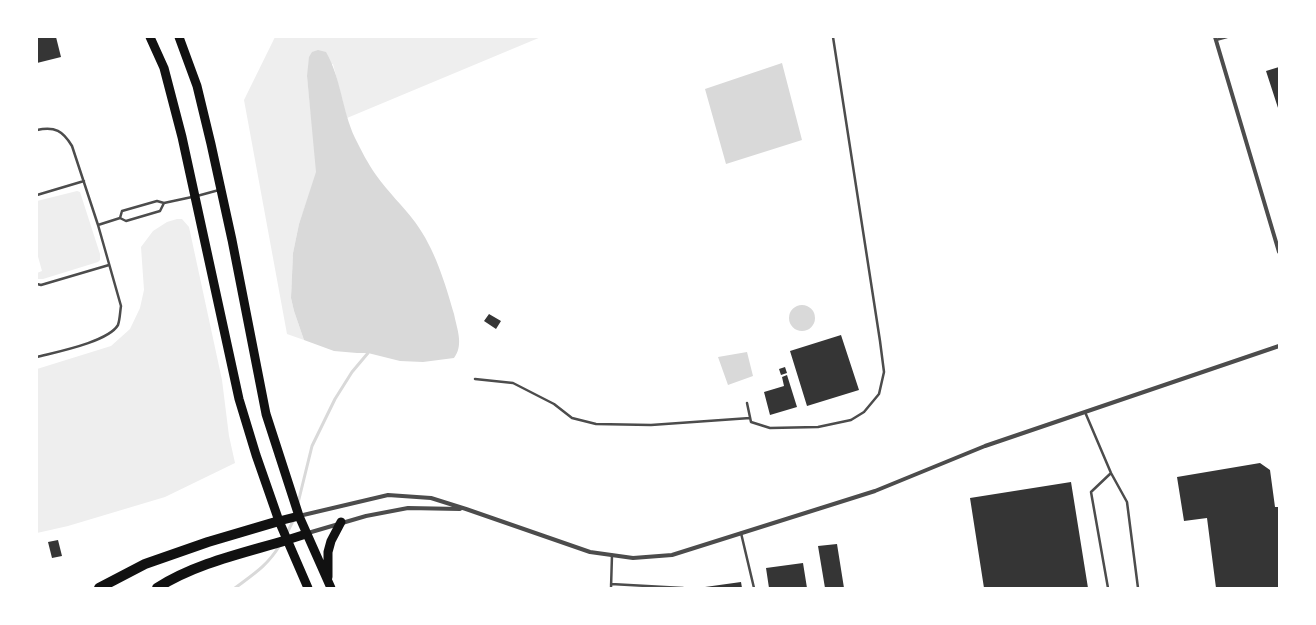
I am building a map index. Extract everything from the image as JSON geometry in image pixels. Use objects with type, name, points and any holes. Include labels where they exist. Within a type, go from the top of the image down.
[{"type":"highway","points":[[99,588],[145,564],[208,542],[279,521]]},
{"type":"highway","points":[[157,588],[171,579],[203,566],[287,540]]},
{"type":"main road","points":[[150,37],[164,68],[182,137],[239,398],[256,455],[279,521],[308,588]]},
{"type":"main road","points":[[179,37],[197,86],[232,240],[266,414],[299,516],[329,584]]},
{"type":"main road","points":[[279,521],[299,516]]},
{"type":"main road","points":[[329,584],[328,552],[331,541],[341,522]]},
{"type":"main road","points":[[287,540],[306,534]]},
{"type":"street","points":[[1215,39],[1279,252]]},
{"type":"street","points":[[1274,234],[1279,232]]},
{"type":"street","points":[[299,516],[388,495],[431,498],[590,552],[633,558],[672,555],[875,491],[985,446],[1279,346]]},
{"type":"street","points":[[306,534],[341,522],[408,508],[466,509]]},
{"type":"lane","points":[[747,402],[751,422],[770,428],[818,427],[851,420],[864,412],[879,394],[884,372],[880,340],[833,37]]},
{"type":"lane","points":[[1215,39],[1227,37]]},
{"type":"lane","points":[[37,130],[46,128],[57,130],[66,136],[72,146],[98,225],[120,306],[118,325],[111,333],[92,342],[37,357]]},
{"type":"lane","points":[[37,195],[84,181]]},
{"type":"lane","points":[[120,218],[122,211],[157,200],[164,203],[221,190]]},
{"type":"lane","points":[[98,225],[120,218],[126,221],[160,211],[164,203]]},
{"type":"lane","points":[[37,284],[41,285],[109,265]]},
{"type":"lane","points":[[475,379],[513,383],[554,404],[572,418],[596,424],[651,425],[750,418]]},
{"type":"lane","points":[[1085,412],[1111,473],[1127,502],[1138,588]]},
{"type":"lane","points":[[1108,588],[1091,492],[1111,473]]},
{"type":"lane","points":[[741,533],[754,588]]},
{"type":"lane","points":[[611,588],[612,556]]},
{"type":"lane","points":[[611,584],[683,588]]},
{"type":"shaded area","points":[[275,37],[541,37],[347,118],[333,64],[307,76],[317,172],[299,224],[293,253],[291,298],[304,340],[287,334],[244,100]]},
{"type":"shaded area","points":[[318,50],[326,52],[331,62],[347,116],[355,138],[367,162],[422,232],[439,266],[458,331],[459,348],[454,358],[423,362],[400,361],[368,353],[334,351],[304,340],[291,298],[293,253],[299,224],[316,172],[307,76],[309,57],[312,52]]},
{"type":"shaded area","points":[[782,63],[802,140],[726,164],[705,89]]},
{"type":"shaded area","points":[[77,191],[80,192],[100,254],[100,260],[98,262],[43,279],[37,279],[37,273],[42,271],[37,253],[37,201]]},
{"type":"shaded area","points":[[182,219],[189,227],[222,380],[229,436],[235,463],[165,497],[68,526],[37,533],[37,369],[111,346],[130,329],[140,308],[144,290],[141,247],[153,231],[167,222]]},
{"type":"shaded area","points":[[802,305],[811,309],[815,318],[811,327],[802,331],[793,327],[789,318],[793,309]]},
{"type":"shaded area","points":[[747,352],[753,376],[728,385],[718,357]]},
{"type":"building","points":[[37,37],[56,37],[61,57],[37,63]]},
{"type":"building","points":[[1279,67],[1279,111],[1266,71]]},
{"type":"building","points":[[489,314],[501,321],[496,329],[484,321]]},
{"type":"building","points":[[841,335],[859,390],[807,406],[790,351]]},
{"type":"building","points":[[785,367],[787,373],[781,375],[779,369]]},
{"type":"building","points":[[787,375],[797,407],[770,415],[764,392],[784,386],[782,377]]},
{"type":"building","points":[[1260,463],[1270,470],[1275,507],[1279,507],[1279,588],[1216,588],[1207,518],[1184,521],[1177,477]]},
{"type":"building","points":[[1071,482],[1088,588],[984,588],[970,498]]},
{"type":"building","points":[[58,540],[62,556],[52,558],[48,542]]},
{"type":"building","points":[[837,544],[844,588],[825,588],[818,546]]},
{"type":"building","points":[[803,563],[807,588],[769,588],[766,568]]},
{"type":"building","points":[[741,582],[742,588],[705,588],[705,587]]},
{"type":"waterway","points":[[298,503],[312,446],[335,399],[352,372],[368,353]]},
{"type":"waterway","points":[[287,533],[294,519]]},
{"type":"waterway","points":[[235,588],[265,564],[280,545]]}]
